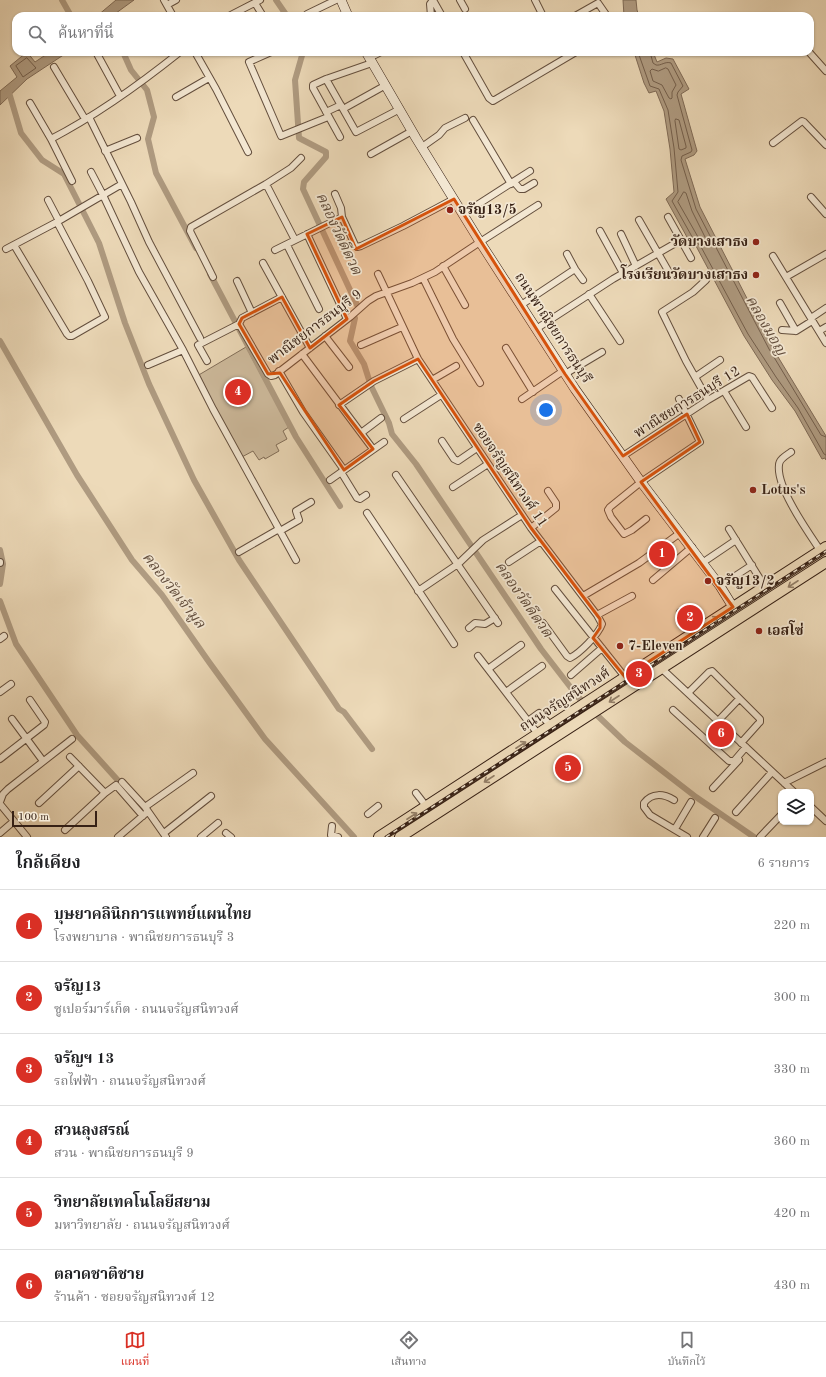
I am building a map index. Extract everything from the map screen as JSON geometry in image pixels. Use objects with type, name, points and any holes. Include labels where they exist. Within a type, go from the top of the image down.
[{"type":"main road","points":[[340,0],[346,12]]},
{"type":"main road","name":"ถนนพาณิชยการธนบุรี","points":[[369,58],[480,242],[564,373],[641,482],[692,547],[733,607]]},
{"type":"main road","name":"ถนนจรัญสนิทวงศ์","points":[[379,837],[823,549]]},
{"type":"main road","name":"ถนนจรัญสนิทวงศ์","points":[[400,837],[826,562]]},
{"type":"main road","points":[[431,804],[441,810]]},
{"type":"street","points":[[171,12],[165,3],[176,0]]},
{"type":"street","points":[[311,12],[336,0]]},
{"type":"street","points":[[431,12],[430,4],[433,0]]},
{"type":"street","points":[[433,0],[440,12]]},
{"type":"street","points":[[460,0],[465,9]]},
{"type":"street","points":[[535,0],[541,12]]},
{"type":"street","points":[[237,12],[258,2],[261,12]]},
{"type":"street","points":[[581,12],[598,3],[604,12]]},
{"type":"street","points":[[98,56],[120,96]]},
{"type":"street","points":[[51,139],[87,118],[137,85],[175,56]]},
{"type":"street","points":[[197,56],[248,152]]},
{"type":"street","points":[[262,56],[249,62],[281,136],[303,127],[386,86]]},
{"type":"street","points":[[465,56],[492,101],[564,56]]},
{"type":"street","points":[[813,56],[826,71]]},
{"type":"street","points":[[340,137],[313,88],[315,84],[369,58]]},
{"type":"street","points":[[54,67],[87,118],[105,151],[149,242],[200,338]]},
{"type":"street","points":[[176,97],[210,78]]},
{"type":"street","points":[[326,79],[356,132],[400,109]]},
{"type":"street","points":[[30,103],[51,139],[72,181]]},
{"type":"street","points":[[422,147],[439,135],[445,128],[465,118]]},
{"type":"street","points":[[473,120],[513,183],[520,189],[524,189],[534,183]]},
{"type":"street","points":[[773,143],[799,122],[804,122],[826,145]]},
{"type":"street","points":[[371,154],[412,131]]},
{"type":"street","points":[[105,151],[136,138]]},
{"type":"street","points":[[213,277],[190,231],[191,227],[266,184],[291,168],[301,158]]},
{"type":"street","points":[[463,214],[530,171]]},
{"type":"street","points":[[91,172],[139,272],[183,350],[213,409],[296,560]]},
{"type":"street","points":[[6,250],[58,222],[122,184]]},
{"type":"street","points":[[266,184],[295,240]]},
{"type":"street","points":[[335,194],[341,208],[342,218],[357,247],[396,230],[454,199]]},
{"type":"street","points":[[811,198],[826,214]]},
{"type":"street","points":[[14,245],[69,336],[72,336],[105,317],[48,200]]},
{"type":"street","name":"พาณิชยการธนบุรี 9","points":[[236,325],[268,374],[271,376],[326,336],[368,301],[376,296],[435,272],[538,205]]},
{"type":"street","points":[[668,217],[691,258]]},
{"type":"street","points":[[276,250],[342,218]]},
{"type":"street","points":[[639,220],[670,274]]},
{"type":"street","points":[[600,231],[623,273]]},
{"type":"street","points":[[307,234],[347,319]]},
{"type":"street","points":[[621,234],[636,266]]},
{"type":"street","points":[[536,329],[623,273],[681,240]]},
{"type":"street","points":[[287,244],[319,309]]},
{"type":"street","points":[[566,254],[583,280]]},
{"type":"street","points":[[786,277],[826,254]]},
{"type":"street","points":[[773,256],[826,343]]},
{"type":"street","points":[[263,263],[310,348]]},
{"type":"street","points":[[443,266],[465,305]]},
{"type":"street","points":[[521,305],[575,269]]},
{"type":"street","name":"ซอยจรัญสนิทวงศ์ 11","points":[[378,274],[418,359],[441,395],[531,528],[597,615]]},
{"type":"street","points":[[423,278],[453,339],[480,383]]},
{"type":"street","points":[[706,280],[693,292],[662,312],[686,361],[708,400]]},
{"type":"street","points":[[237,281],[252,313]]},
{"type":"street","points":[[590,294],[620,341]]},
{"type":"street","points":[[207,361],[198,344],[236,325],[242,318],[282,297]]},
{"type":"street","points":[[780,303],[796,331]]},
{"type":"street","points":[[782,330],[796,331],[826,308]]},
{"type":"street","points":[[361,346],[402,327]]},
{"type":"street","points":[[819,331],[826,327]]},
{"type":"street","points":[[326,336],[349,367]]},
{"type":"street","points":[[506,348],[533,392]]},
{"type":"street","points":[[148,365],[183,350]]},
{"type":"street","points":[[522,399],[602,352]]},
{"type":"street","points":[[302,354],[373,449]]},
{"type":"street","points":[[339,404],[367,385],[418,359]]},
{"type":"street","points":[[695,377],[720,360]]},
{"type":"street","points":[[432,380],[456,366]]},
{"type":"street","points":[[279,371],[303,412],[342,471],[357,498],[360,499],[366,495]]},
{"type":"street","name":"พาณิชยการธนบุรี 12","points":[[623,456],[708,400],[749,376],[752,377],[772,408]]},
{"type":"street","points":[[724,391],[746,427]]},
{"type":"street","points":[[404,419],[441,395]]},
{"type":"street","points":[[646,519],[632,530],[624,534],[608,512],[610,507],[641,482],[700,442],[679,399]]},
{"type":"street","points":[[361,433],[381,418]]},
{"type":"street","points":[[442,441],[454,459],[458,461],[477,448]]},
{"type":"street","points":[[330,480],[384,442]]},
{"type":"street","points":[[791,452],[780,460],[778,464],[780,482],[794,508],[823,549]]},
{"type":"street","points":[[453,487],[488,464]]},
{"type":"street","points":[[396,475],[496,620],[486,624],[475,623],[469,628]]},
{"type":"street","points":[[531,528],[556,508],[556,503],[548,491]]},
{"type":"street","points":[[239,552],[299,520],[296,510],[311,502]]},
{"type":"street","points":[[367,513],[454,644]]},
{"type":"street","points":[[418,591],[458,564],[483,540],[522,515]]},
{"type":"street","points":[[729,529],[765,587]]},
{"type":"street","points":[[583,596],[639,563],[680,533]]},
{"type":"street","points":[[702,563],[736,540]]},
{"type":"street","points":[[509,562],[541,541]]},
{"type":"street","points":[[653,580],[692,547]]},
{"type":"street","points":[[720,586],[752,566]]},
{"type":"street","points":[[555,589],[625,677]]},
{"type":"street","points":[[543,623],[570,658],[593,638],[600,628],[602,624],[597,615],[632,596]]},
{"type":"street","points":[[680,612],[696,631]]},
{"type":"street","points":[[488,669],[521,645]]},
{"type":"street","points":[[571,675],[602,648]]},
{"type":"street","points":[[478,656],[538,734]]},
{"type":"street","points":[[506,692],[542,666]]},
{"type":"street","points":[[661,668],[791,789]]},
{"type":"street","points":[[673,710],[729,761],[734,761],[760,722],[760,719],[712,671],[709,672],[688,693]]},
{"type":"street","points":[[0,692],[12,684]]},
{"type":"street","points":[[718,721],[739,698]]},
{"type":"street","points":[[0,759],[45,722],[30,700]]},
{"type":"street","points":[[528,721],[539,713],[551,726]]},
{"type":"street","points":[[12,719],[43,761]]},
{"type":"street","points":[[27,837],[0,803],[1,792],[72,739]]},
{"type":"street","points":[[713,788],[745,746]]},
{"type":"street","points":[[70,757],[105,793]]},
{"type":"street","points":[[784,783],[826,762]]},
{"type":"street","points":[[39,802],[79,766]]},
{"type":"street","points":[[736,812],[772,772]]},
{"type":"street","points":[[118,837],[145,812],[193,773]]},
{"type":"street","points":[[122,782],[165,835],[211,796]]},
{"type":"street","points":[[65,830],[105,793],[116,785],[145,812]]},
{"type":"street","points":[[416,793],[431,804]]},
{"type":"street","points":[[674,800],[659,794],[649,798],[644,803],[644,807],[650,815],[687,837]]},
{"type":"street","points":[[675,829],[691,802]]},
{"type":"street","points":[[368,814],[378,806]]},
{"type":"street","points":[[814,810],[826,821]]},
{"type":"street","points":[[703,837],[715,818]]},
{"type":"street","points":[[760,837],[778,818]]},
{"type":"street","points":[[0,833],[14,822]]},
{"type":"street","points":[[201,837],[218,823]]},
{"type":"street","points":[[332,826],[331,835],[338,837]]},
{"type":"highlighted area","points":[[454,199],[565,374],[623,456],[687,414],[700,442],[641,482],[733,607],[625,677],[593,638],[600,628],[600,619],[531,528],[418,359],[374,381],[339,405],[373,449],[344,470],[280,373],[268,374],[239,324],[242,318],[282,297],[310,348],[347,319],[307,234],[342,217],[356,249]]},
{"type":"shaded area","points":[[246,347],[289,427],[283,431],[287,439],[276,445],[279,451],[265,459],[264,457],[259,460],[253,451],[240,458],[197,376]]},
{"type":"water","points":[[116,0],[134,0],[118,12],[102,12]]},
{"type":"water","points":[[623,0],[636,0],[638,12],[624,12]]},
{"type":"water","points":[[22,56],[30,56],[35,62],[44,56],[62,56],[27,79],[0,105],[0,91],[17,77],[10,66]]},
{"type":"water","points":[[635,56],[655,56],[657,62],[666,58],[673,59],[689,89],[681,94],[697,151],[694,155],[685,159],[700,207],[772,347],[826,436],[826,460],[825,458],[822,459],[795,411],[772,380],[744,336],[696,246],[693,248],[666,199],[674,192],[670,149],[664,111],[656,91],[649,93],[644,83]]},
{"type":"waterway","points":[[62,0],[69,12]]},
{"type":"waterway","name":"คลองวัดดีดวด","points":[[276,0],[284,12]]},
{"type":"waterway","points":[[125,56],[131,70],[147,90],[154,117],[148,139],[156,173],[196,248]]},
{"type":"waterway","name":"คลองวัดดีดวด","points":[[302,56],[295,80],[299,138],[326,152],[326,157],[304,182],[303,189],[358,307]]},
{"type":"waterway","points":[[8,89],[21,133],[42,160],[64,174],[99,243],[125,323],[149,384],[194,480],[239,560],[339,709],[344,712],[372,749]]},
{"type":"waterway","points":[[210,274],[296,437],[340,506]]},
{"type":"waterway","name":"คลองวัดดีดวด","points":[[355,318],[350,341],[364,364],[371,386],[389,423],[392,434],[416,464],[541,649],[578,697],[625,742],[696,797],[754,837]]},
{"type":"waterway","name":"คลองวัดเจ้ามูล","points":[[0,341],[77,475],[132,560],[162,595],[265,739],[354,837]]},
{"type":"waterway","points":[[0,550],[3,564],[0,584]]},
{"type":"waterway","points":[[0,601],[16,644],[77,735],[123,786]]},
{"type":"railway","points":[[386,837],[826,551]]},
{"type":"place","name":"จรัญ13/5","points":[[450,210]]},
{"type":"place","name":"วัดบางเสาธง","points":[[756,242]]},
{"type":"place","name":"โรงเรียนวัดบางเสาธง","points":[[756,275]]},
{"type":"place","name":"สวนลุงสรณ์","points":[[238,392]]},
{"type":"place","name":"Lotus's","points":[[753,490]]},
{"type":"place","name":"บุษยาคลินิกการแพทย์แผนไทย","points":[[662,554]]},
{"type":"place","name":"จรัญ13/2","points":[[708,581]]},
{"type":"place","name":"จรัญ13","points":[[690,618]]},
{"type":"place","name":"เอสโซ่","points":[[759,631]]},
{"type":"place","name":"7-Eleven","points":[[620,646]]},
{"type":"place","name":"จรัญฯ 13","points":[[639,674]]},
{"type":"place","name":"ตลาดชาติชาย","points":[[721,734]]},
{"type":"place","name":"วิทยาลัยเทคโนโลยีสยาม","points":[[568,768]]},
{"type":"water label","name":"คลองมอญ","points":[[765,326]]}]
